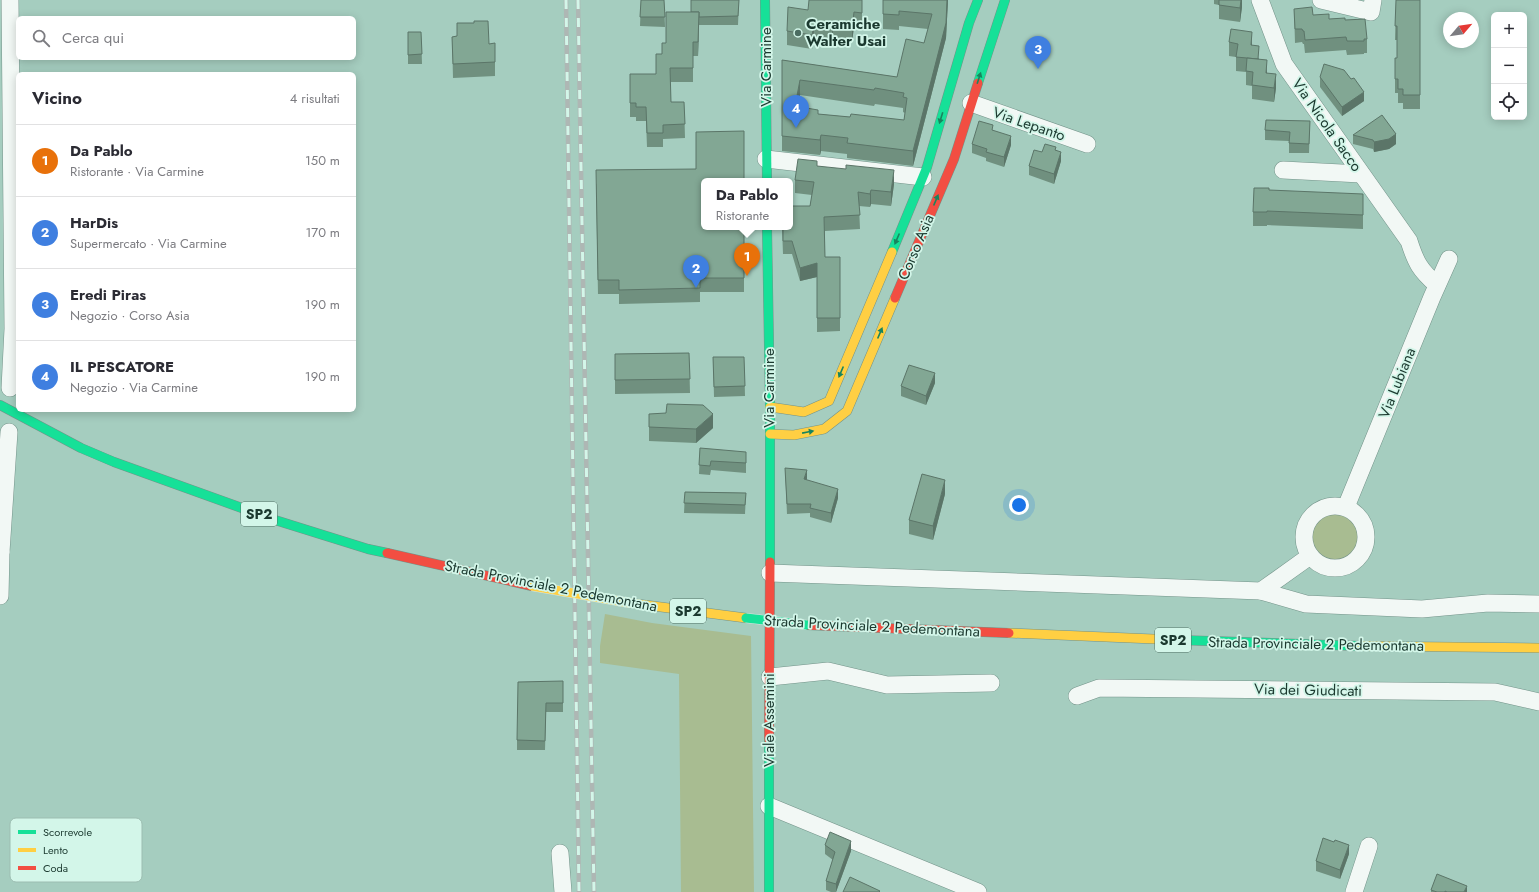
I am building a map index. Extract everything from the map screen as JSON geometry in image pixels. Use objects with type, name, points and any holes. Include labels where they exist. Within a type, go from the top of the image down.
[{"type":"main road","name":"Via Carmine","points":[[765,0],[767,178]]},
{"type":"main road","name":"Corso Asia","points":[[770,407],[804,412],[829,400],[923,177],[978,0]]},
{"type":"main road","name":"Corso Asia","points":[[770,434],[794,435],[824,429],[847,411],[954,159],[1005,0]]},
{"type":"main road","name":"Via Carmine","points":[[768,230],[770,548]]},
{"type":"main road","name":"Strada Provinciale 2 Pedemontana","points":[[0,404],[81,448],[114,462],[275,520],[368,549],[532,586],[630,603],[807,625],[1309,645],[1539,648]]},
{"type":"main road","name":"Viale Assemini","points":[[769,892],[770,548]]},
{"type":"street","points":[[10,0],[13,329],[10,388]]},
{"type":"street","name":"Via Nicola Sacco","points":[[1260,0],[1284,64],[1360,174],[1409,241],[1414,258],[1423,273],[1437,285]]},
{"type":"street","points":[[1321,0],[1371,12],[1373,0]]},
{"type":"street","name":"Via Lepanto","points":[[971,103],[1087,144]]},
{"type":"street","points":[[766,159],[923,177]]},
{"type":"street","points":[[1283,170],[1360,174]]},
{"type":"street","name":"Via Lubiana","points":[[1346,507],[1449,259]]},
{"type":"street","points":[[0,596],[0,552],[9,432]]},
{"type":"street","points":[[1326,507],[1346,507],[1356,513],[1363,521],[1367,542],[1364,552],[1357,560],[1348,566],[1338,569],[1327,568],[1310,556],[1305,547],[1305,527],[1310,518],[1317,511],[1326,507]]},
{"type":"street","points":[[1261,591],[1310,556]]},
{"type":"street","points":[[770,573],[1261,591],[1306,604],[1422,609],[1488,603],[1539,604]]},
{"type":"street","points":[[770,677],[828,671],[887,685],[991,683]]},
{"type":"street","name":"Via dei Giudicati","points":[[1077,696],[1099,688],[1495,692],[1539,702]]},
{"type":"street","points":[[769,806],[978,892]]},
{"type":"street","points":[[1354,892],[1369,846]]},
{"type":"street","points":[[560,853],[563,892]]},
{"type":"green space","points":[[1331,513],[1341,513],[1353,520],[1360,532],[1360,542],[1353,554],[1341,561],[1331,561],[1323,557],[1316,550],[1312,542],[1312,532],[1316,524],[1323,517]]},
{"type":"green space","points":[[605,614],[652,623],[751,636],[754,892],[681,892],[679,674],[600,663],[600,646]]},
{"type":"building","points":[[641,0],[664,0],[665,17],[640,17]]},
{"type":"building","points":[[691,0],[739,0],[738,16],[699,17],[699,12],[691,12]]},
{"type":"building","points":[[809,0],[862,0],[862,13],[854,12],[852,29],[814,25],[812,35],[787,31],[788,7],[808,10]]},
{"type":"building","points":[[883,0],[947,0],[946,23],[913,151],[847,143],[848,138],[821,135],[820,140],[782,136],[782,60],[897,77],[906,39],[924,43],[932,14],[899,11],[899,15],[883,14]],"holes":[[[800,80],[874,90],[875,88],[904,93],[903,97],[907,98],[904,120],[851,114],[850,117],[818,114],[818,110],[795,106]]]},
{"type":"building","points":[[1219,0],[1241,0],[1240,8],[1219,5]]},
{"type":"building","points":[[1396,0],[1420,0],[1420,95],[1403,95],[1403,89],[1398,89],[1398,79],[1395,79],[1395,58],[1397,58],[1397,26],[1395,26]]},
{"type":"building","points":[[1312,7],[1313,15],[1329,14],[1329,19],[1365,19],[1367,39],[1364,39],[1364,41],[1347,41],[1346,37],[1305,40],[1304,31],[1302,29],[1295,29],[1294,9]]},
{"type":"building","points":[[666,12],[699,12],[698,42],[693,42],[693,68],[670,68],[671,102],[684,102],[685,124],[663,125],[663,133],[647,133],[646,107],[636,107],[636,103],[630,103],[630,74],[656,74],[656,54],[662,54],[662,43],[666,43]]},
{"type":"building","points":[[474,21],[488,21],[489,44],[495,43],[495,62],[453,64],[452,37],[457,36],[457,23],[474,23]]},
{"type":"building","points":[[1231,29],[1252,32],[1251,45],[1259,46],[1258,59],[1236,57],[1238,44],[1229,42]]},
{"type":"building","points":[[408,32],[421,32],[422,54],[408,55]]},
{"type":"building","points":[[1247,58],[1267,60],[1266,73],[1276,74],[1274,88],[1252,85],[1253,72],[1246,71]]},
{"type":"building","points":[[1324,64],[1344,70],[1351,79],[1354,78],[1364,92],[1342,107],[1320,77]]},
{"type":"building","points":[[1382,115],[1396,134],[1389,139],[1374,142],[1373,140],[1353,135]]},
{"type":"building","points":[[1266,120],[1310,121],[1309,144],[1289,143],[1290,132],[1265,130]]},
{"type":"building","points":[[979,121],[993,125],[992,130],[1011,136],[1004,157],[986,152],[987,149],[972,144]]},
{"type":"building","points":[[744,131],[744,178],[701,178],[701,230],[744,230],[744,278],[700,278],[700,288],[619,290],[619,280],[598,280],[596,170],[696,169],[696,132]]},
{"type":"building","points":[[1045,144],[1056,147],[1055,150],[1061,152],[1054,174],[1029,166],[1034,150],[1042,152]]},
{"type":"building","points":[[798,159],[817,161],[817,166],[846,169],[846,165],[894,170],[891,192],[871,190],[870,194],[858,192],[860,215],[824,217],[825,257],[840,257],[840,318],[817,318],[817,263],[800,268],[792,241],[783,241],[783,230],[793,230],[793,206],[810,206],[814,182],[795,180]]},
{"type":"building","points":[[1254,188],[1363,194],[1363,215],[1267,211],[1253,212]]},
{"type":"building","points":[[689,353],[690,379],[615,380],[615,354]]},
{"type":"building","points":[[713,357],[744,357],[745,386],[714,387]]},
{"type":"building","points":[[909,365],[935,373],[926,396],[901,386]]},
{"type":"building","points":[[667,404],[703,405],[713,414],[696,429],[649,427],[649,414],[666,413]]},
{"type":"building","points":[[700,448],[746,452],[746,463],[711,461],[710,466],[699,465]]},
{"type":"building","points":[[785,468],[807,470],[804,479],[838,489],[831,513],[810,508],[811,504],[787,504]]},
{"type":"building","points":[[922,474],[945,480],[933,526],[909,520]]},
{"type":"building","points":[[685,492],[746,493],[745,505],[684,503]]},
{"type":"building","points":[[563,681],[563,703],[546,703],[545,741],[517,740],[518,682]]},
{"type":"building","points":[[830,832],[851,841],[836,884],[826,881],[835,852],[825,845]]},
{"type":"building","points":[[1323,838],[1349,845],[1340,870],[1316,861]]},
{"type":"building","points":[[1437,874],[1467,886],[1464,892],[1437,892],[1431,890]]},
{"type":"building","points":[[850,877],[880,891],[843,892]]},
{"type":"railway","points":[[566,0],[579,892]]},
{"type":"railway","points":[[578,0],[594,892]]},
{"type":"traffic: fast","points":[[765,0],[767,178]]},
{"type":"traffic: fast","points":[[892,252],[927,167],[969,23],[978,0]]},
{"type":"traffic: fast","points":[[978,83],[1005,0]]},
{"type":"traffic: fast","points":[[767,230],[770,407],[770,562]]},
{"type":"traffic: fast","points":[[0,405],[81,448],[114,462],[275,520],[368,549],[387,553]]},
{"type":"traffic: fast","points":[[746,618],[807,625]]},
{"type":"traffic: fast","points":[[1178,640],[1360,646]]},
{"type":"traffic: fast","points":[[769,740],[769,892]]},
{"type":"traffic: slow","points":[[770,407],[804,412],[829,401],[892,252]]},
{"type":"traffic: slow","points":[[770,434],[794,435],[824,429],[847,411],[895,298]]},
{"type":"traffic: slow","points":[[532,586],[630,603]]},
{"type":"traffic: slow","points":[[630,603],[746,618]]},
{"type":"traffic: slow","points":[[1009,633],[1178,640]]},
{"type":"traffic: slow","points":[[1360,646],[1539,648]]},
{"type":"traffic: jam","points":[[895,298],[954,159],[978,83]]},
{"type":"traffic: jam","points":[[387,553],[532,586]]},
{"type":"traffic: jam","points":[[769,740],[770,562]]},
{"type":"traffic: jam","points":[[807,625],[1009,633]]},
{"type":"place","name":"Ceramiche Walter Usai","points":[[798,33]]},
{"type":"place","name":"Eredi Piras","points":[[1038,69]]},
{"type":"place","name":"IL PESCATORE","points":[[796,128]]},
{"type":"place","name":"Da Pablo","points":[[747,276]]},
{"type":"place","name":"HarDis","points":[[696,288]]}]
